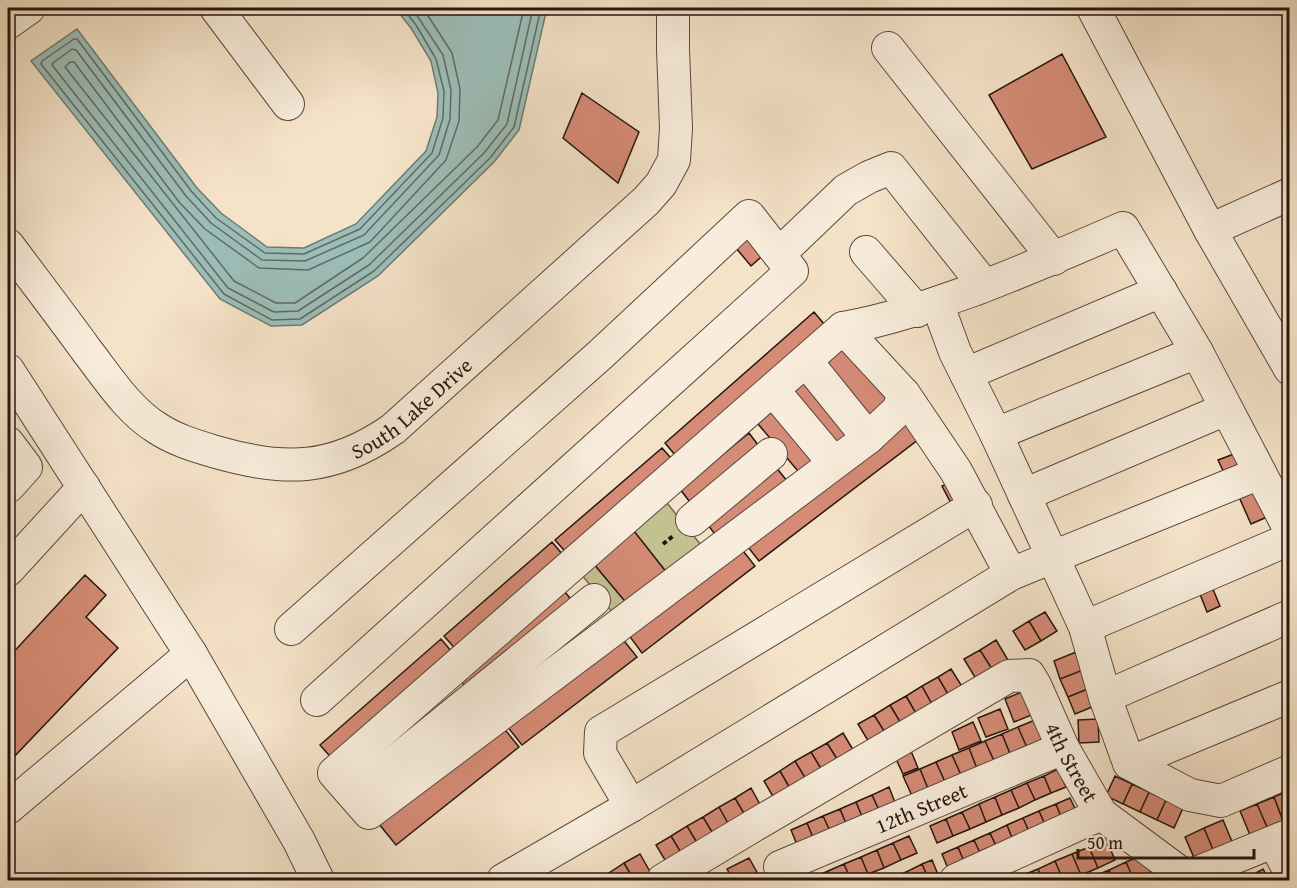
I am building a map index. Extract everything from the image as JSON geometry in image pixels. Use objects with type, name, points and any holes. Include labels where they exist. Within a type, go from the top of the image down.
[{"type":"street","points":[[8,23],[29,8]]},
{"type":"street","points":[[216,8],[288,104]]},
{"type":"street","name":"South Lake Drive","points":[[8,245],[124,400],[156,428],[188,444],[250,462],[285,466],[327,461],[372,444],[393,429],[646,201],[661,184],[674,160],[676,128],[672,39],[674,8]]},
{"type":"street","points":[[1093,8],[1210,230],[1290,369]]},
{"type":"street","points":[[888,48],[1054,259]]},
{"type":"street","points":[[779,254],[846,190],[891,168],[984,285]]},
{"type":"street","points":[[1210,230],[1290,194]]},
{"type":"street","points":[[291,629],[600,356],[749,216],[792,271],[317,700]]},
{"type":"street","points":[[594,600],[481,711],[369,813],[334,773],[843,328],[880,322],[927,307],[1054,259],[1123,228],[1197,352],[1290,530]]},
{"type":"street","points":[[866,252],[927,307],[955,352],[996,434],[1085,627],[1105,696],[1129,763],[1190,795],[1221,801],[1290,771]]},
{"type":"street","points":[[966,375],[1161,291]]},
{"type":"street","points":[[843,328],[904,394],[956,471],[1011,574]]},
{"type":"street","points":[[996,434],[1197,352]]},
{"type":"street","points":[[806,361],[868,438]]},
{"type":"street","points":[[8,370],[191,654],[299,841],[318,880]]},
{"type":"street","points":[[773,390],[834,464]]},
{"type":"street","points":[[481,711],[617,628],[868,438],[898,410],[904,394]]},
{"type":"street","points":[[1024,495],[1226,409]]},
{"type":"street","points":[[741,418],[800,489]]},
{"type":"street","points":[[8,443],[26,467],[8,487]]},
{"type":"street","points":[[692,520],[771,454]]},
{"type":"street","points":[[502,880],[631,806],[1011,574],[1260,473]]},
{"type":"street","points":[[663,486],[718,550]]},
{"type":"street","points":[[8,570],[84,487]]},
{"type":"street","points":[[631,806],[600,753],[601,732],[976,505]]},
{"type":"street","points":[[1085,627],[1290,539]]},
{"type":"street","points":[[568,568],[617,628]]},
{"type":"street","points":[[1105,696],[1290,616]]},
{"type":"street","points":[[8,808],[191,654]]},
{"type":"street","points":[[448,673],[481,711]]},
{"type":"street","name":"4th Street","points":[[753,826],[1009,676],[1029,675],[1063,748],[1101,814],[1185,879]]},
{"type":"street","points":[[1129,763],[1290,696]]},
{"type":"street","name":"12th Street","points":[[783,874],[1063,748]]},
{"type":"street","points":[[956,880],[1101,814]]},
{"type":"street","points":[[663,880],[753,826],[783,874]]},
{"type":"street","points":[[1185,879],[1282,839],[1290,872]]},
{"type":"shaded area","points":[[663,498],[705,550],[617,618],[577,569]]},
{"type":"water","points":[[395,8],[547,8],[519,130],[494,162],[378,276],[302,325],[271,326],[220,299],[31,61],[77,29],[197,188],[221,213],[267,247],[304,248],[356,224],[426,151],[437,117],[438,93],[431,61],[411,28]]},
{"type":"building","points":[[1062,54],[1106,137],[1032,169],[989,95]]},
{"type":"building","points":[[582,93],[639,132],[618,183],[563,138]]},
{"type":"building","points":[[754,234],[768,251],[751,266],[736,248]]},
{"type":"building","points":[[814,312],[830,331],[681,462],[665,443]]},
{"type":"building","points":[[842,344],[894,407],[874,424],[821,362]]},
{"type":"building","points":[[803,377],[852,437],[831,455],[782,394]]},
{"type":"building","points":[[774,400],[824,459],[803,477],[753,418]]},
{"type":"building","points":[[905,420],[919,439],[759,561],[744,542]]},
{"type":"building","points":[[749,433],[765,454],[696,510],[680,489]]},
{"type":"building","points":[[662,448],[678,466],[572,559],[555,540]]},
{"type":"building","points":[[1234,454],[1241,470],[1226,477],[1218,460]]},
{"type":"building","points":[[771,461],[787,481],[717,537],[702,517]]},
{"type":"building","points":[[953,481],[964,502],[953,507],[942,486]]},
{"type":"building","points":[[1256,490],[1267,517],[1251,524],[1239,497]]},
{"type":"building","points":[[634,531],[667,573],[628,605],[593,563]]},
{"type":"building","points":[[552,542],[568,561],[460,654],[444,636]]},
{"type":"building","points":[[740,547],[755,566],[642,653],[628,634]]},
{"type":"building","points":[[85,575],[106,595],[86,617],[118,648],[10,761],[8,758],[8,658]]},
{"type":"building","points":[[1210,582],[1220,606],[1207,612],[1198,589]]},
{"type":"building","points":[[565,592],[578,608],[473,696],[460,680]]},
{"type":"building","points":[[1045,612],[1057,631],[1041,641],[1029,621]]},
{"type":"building","points":[[1029,621],[1041,641],[1025,650],[1013,631]]},
{"type":"building","points":[[621,637],[637,657],[522,745],[507,726]]},
{"type":"building","points":[[441,639],[457,658],[336,763],[320,745]]},
{"type":"building","points":[[996,640],[1008,660],[992,669],[980,650]]},
{"type":"building","points":[[980,650],[992,669],[976,679],[964,659]]},
{"type":"building","points":[[1076,652],[1083,670],[1060,679],[1054,661]]},
{"type":"building","points":[[951,669],[963,688],[949,696],[938,677]]},
{"type":"building","points":[[1083,670],[1090,688],[1068,697],[1060,679]]},
{"type":"building","points":[[938,677],[949,696],[933,706],[922,686]]},
{"type":"building","points":[[922,686],[933,706],[917,715],[906,696]]},
{"type":"building","points":[[1090,688],[1097,705],[1075,714],[1068,697]]},
{"type":"building","points":[[1024,691],[1034,714],[1014,722],[1005,699]]},
{"type":"building","points":[[906,696],[917,715],[902,725],[890,705]]},
{"type":"building","points":[[890,705],[902,725],[886,734],[874,715]]},
{"type":"building","points":[[1000,709],[1008,729],[986,737],[978,718]]},
{"type":"building","points":[[874,715],[886,734],[870,744],[858,724]]},
{"type":"building","points":[[1098,719],[1099,742],[1079,743],[1078,720]]},
{"type":"building","points":[[1035,720],[1044,742],[1028,750],[1018,727]]},
{"type":"building","points":[[973,722],[981,741],[959,750],[952,732]]},
{"type":"building","points":[[502,726],[519,747],[396,845],[379,824]]},
{"type":"building","points":[[1018,727],[1028,750],[1011,756],[1002,734]]},
{"type":"building","points":[[843,733],[855,753],[839,762],[827,743]]},
{"type":"building","points":[[1002,734],[1011,756],[995,763],[985,741]]},
{"type":"building","points":[[985,741],[995,763],[978,771],[969,748]]},
{"type":"building","points":[[827,743],[839,762],[823,772],[811,752]]},
{"type":"building","points":[[969,748],[978,771],[962,777],[952,755]]},
{"type":"building","points":[[911,751],[918,768],[903,774],[895,757]]},
{"type":"building","points":[[811,752],[823,772],[807,781],[795,761]]},
{"type":"building","points":[[952,755],[962,777],[946,784],[936,762]]},
{"type":"building","points":[[795,761],[807,781],[791,790],[780,771]]},
{"type":"building","points":[[936,762],[946,784],[929,791],[920,769]]},
{"type":"building","points":[[920,769],[929,791],[913,798],[903,776]]},
{"type":"building","points":[[1058,769],[1066,787],[1051,793],[1044,776]]},
{"type":"building","points":[[780,771],[791,790],[775,800],[764,781]]},
{"type":"building","points":[[1044,776],[1051,793],[1035,800],[1027,783]]},
{"type":"building","points":[[1115,776],[1132,784],[1123,804],[1106,796]]},
{"type":"building","points":[[1027,783],[1035,800],[1019,808],[1011,790]]},
{"type":"building","points":[[1132,784],[1149,792],[1140,812],[1123,804]]},
{"type":"building","points":[[889,787],[896,805],[880,812],[872,795]]},
{"type":"building","points":[[751,788],[762,808],[746,817],[735,798]]},
{"type":"building","points":[[1011,790],[1019,808],[1002,815],[995,797]]},
{"type":"building","points":[[1290,790],[1290,818],[1283,821],[1274,797]]},
{"type":"building","points":[[1149,792],[1166,800],[1157,820],[1140,812]]},
{"type":"building","points":[[872,795],[880,812],[863,819],[856,802]]},
{"type":"building","points":[[995,797],[1002,815],[986,822],[979,804]]},
{"type":"building","points":[[1274,797],[1283,821],[1267,827],[1257,804]]},
{"type":"building","points":[[735,798],[746,817],[730,827],[719,807]]},
{"type":"building","points":[[1070,798],[1078,815],[1063,822],[1056,804]]},
{"type":"building","points":[[1166,800],[1183,808],[1174,828],[1157,820]]},
{"type":"building","points":[[856,802],[863,819],[847,826],[840,809]]},
{"type":"building","points":[[979,804],[986,822],[970,829],[962,812]]},
{"type":"building","points":[[1056,804],[1063,822],[1047,829],[1039,811]]},
{"type":"building","points":[[1257,804],[1267,827],[1250,835],[1240,811]]},
{"type":"building","points":[[719,807],[730,827],[715,837],[703,817]]},
{"type":"building","points":[[840,809],[847,826],[831,833],[823,816]]},
{"type":"building","points":[[1039,811],[1047,829],[1031,836],[1023,818]]},
{"type":"building","points":[[962,812],[970,829],[953,836],[946,819]]},
{"type":"building","points":[[823,816],[831,833],[814,840],[807,823]]},
{"type":"building","points":[[703,817],[715,837],[699,846],[687,826]]},
{"type":"building","points":[[1023,818],[1031,836],[1014,843],[1007,825]]},
{"type":"building","points":[[946,819],[953,836],[937,843],[930,826]]},
{"type":"building","points":[[1223,820],[1233,844],[1214,852],[1204,828]]},
{"type":"building","points":[[807,823],[814,840],[798,847],[791,830]]},
{"type":"building","points":[[1007,825],[1014,843],[998,850],[990,833]]},
{"type":"building","points":[[687,826],[699,846],[683,856],[671,836]]},
{"type":"building","points":[[1204,828],[1214,852],[1195,860],[1185,837]]},
{"type":"building","points":[[990,833],[998,850],[982,857],[974,840]]},
{"type":"building","points":[[671,836],[683,856],[668,865],[656,845]]},
{"type":"building","points":[[909,836],[917,853],[901,860],[893,843]]},
{"type":"building","points":[[1106,839],[1115,860],[1098,868],[1089,847]]},
{"type":"building","points":[[974,840],[982,857],[965,864],[958,847]]},
{"type":"building","points":[[893,843],[901,860],[884,868],[877,850]]},
{"type":"building","points":[[958,847],[965,864],[949,871],[942,854]]},
{"type":"building","points":[[1089,847],[1098,868],[1081,875],[1072,854]]},
{"type":"building","points":[[877,850],[884,868],[868,874],[861,857]]},
{"type":"building","points":[[640,854],[653,877],[646,880],[634,880],[624,863]]},
{"type":"building","points":[[1072,854],[1081,875],[1063,880],[1055,861]]},
{"type":"building","points":[[1143,855],[1152,876],[1134,880],[1126,862]]},
{"type":"building","points":[[861,857],[868,874],[851,880],[844,864]]},
{"type":"building","points":[[749,858],[758,874],[745,880],[733,880],[727,869]]},
{"type":"building","points":[[932,860],[939,877],[929,880],[922,864]]},
{"type":"building","points":[[1055,861],[1063,880],[1043,880],[1038,869]]},
{"type":"building","points":[[1126,862],[1134,880],[1114,880],[1109,870]]},
{"type":"building","points":[[624,863],[634,880],[613,880],[609,873]]},
{"type":"building","points":[[844,864],[851,880],[832,880],[828,871]]},
{"type":"building","points":[[922,864],[929,880],[910,880],[906,872]]},
{"type":"building","points":[[1038,869],[1043,880],[1023,880],[1021,876]]},
{"type":"building","points":[[1263,869],[1269,880],[1245,879]]},
{"type":"building","points":[[1109,870],[1114,880],[1094,880],[1092,877]]},
{"type":"building","points":[[828,871],[832,880],[813,880],[812,878]]},
{"type":"building","points":[[906,872],[910,880],[890,880],[890,879]]},
{"type":"building","points":[[609,873],[613,880],[595,880]]},
{"type":"building","points":[[758,874],[761,880],[745,880]]}]
